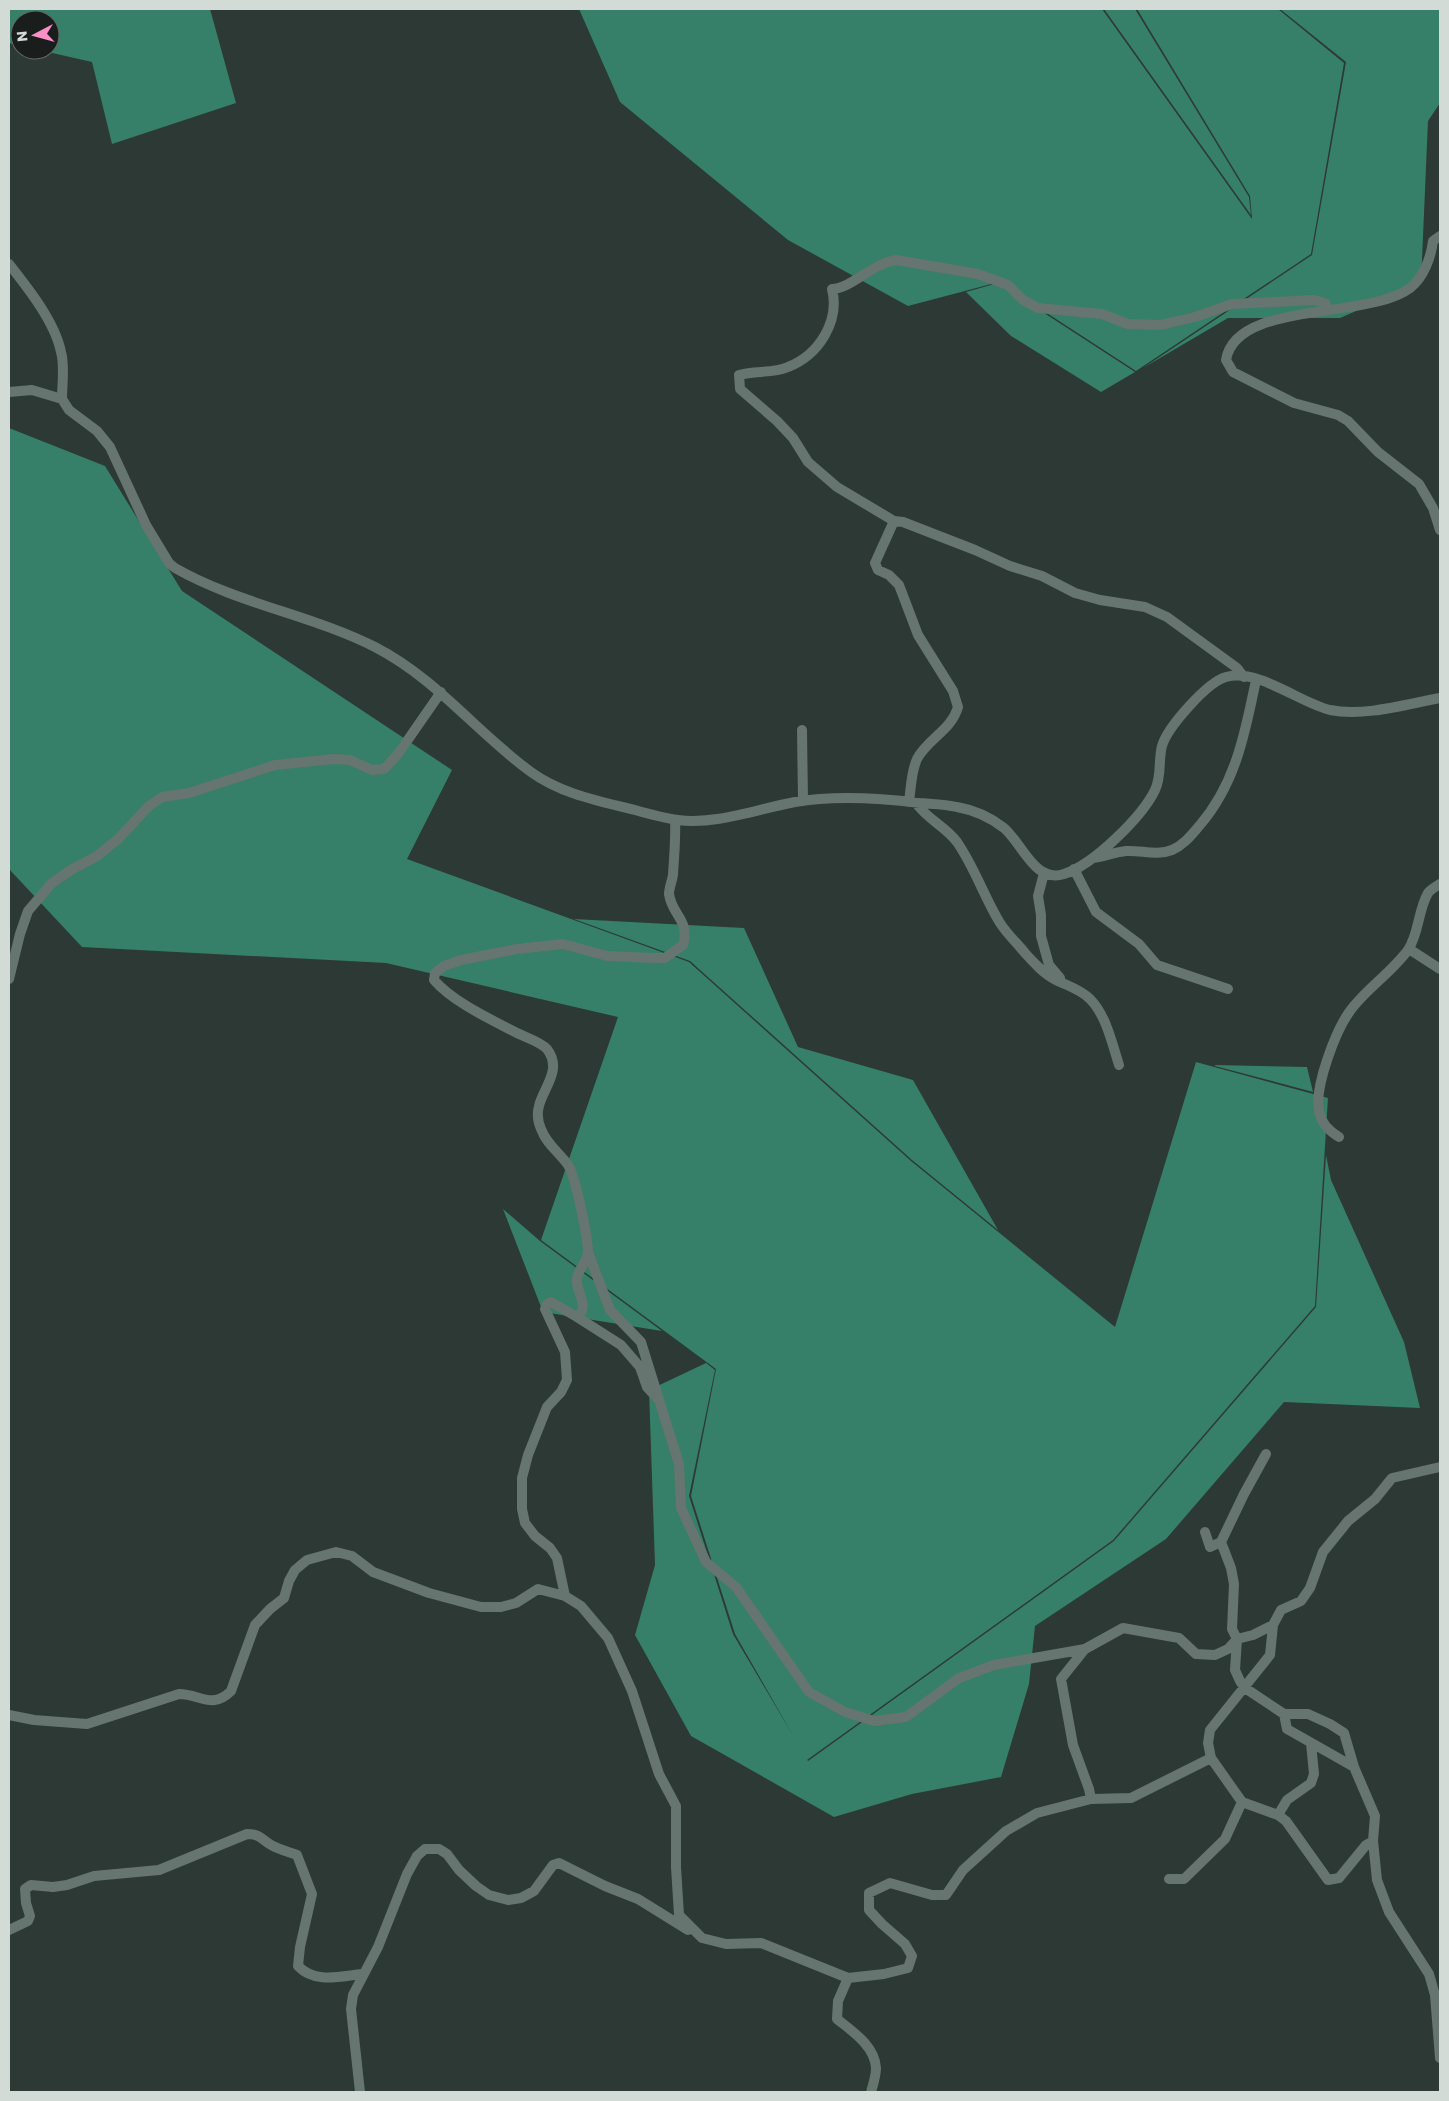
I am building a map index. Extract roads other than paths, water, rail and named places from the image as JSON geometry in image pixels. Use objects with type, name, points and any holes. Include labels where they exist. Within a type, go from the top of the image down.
[{"type":"street","points":[[1440,236],[1433,241],[1427,264],[1409,288],[1382,300],[1356,307],[1282,318],[1253,327],[1236,341],[1228,351],[1226,360],[1233,372],[1294,403],[1338,415],[1348,421],[1378,452],[1419,484],[1433,508],[1440,530]]},
{"type":"street","points":[[1244,677],[1237,668],[1167,617],[1145,606],[1100,600],[1075,593],[1042,576],[1010,566],[903,522],[894,521],[837,487],[808,462],[793,438],[777,421],[740,389],[739,375],[789,367],[807,354],[824,337],[832,323],[835,302],[832,289],[840,289],[883,262],[896,260],[978,274],[1008,285],[1023,300],[1038,308],[1102,314],[1128,324],[1160,325],[1195,317],[1232,304],[1257,302],[1314,300],[1325,303],[1328,310]]},
{"type":"street","points":[[9,264],[46,316],[56,335],[62,353],[62,399],[69,410],[97,431],[116,456],[146,525],[169,563],[175,568],[247,600],[365,642],[411,668],[441,692],[521,764],[543,780],[588,798],[675,820],[706,819],[803,801],[855,798],[960,807],[990,818],[1007,830],[1034,865],[1044,874],[1059,876],[1074,870],[1126,829],[1154,793],[1159,779],[1162,744],[1171,728],[1216,681],[1228,676],[1244,677],[1285,690],[1318,706],[1340,712],[1395,707],[1440,698]]},
{"type":"street","points":[[9,392],[32,390],[62,399]]},
{"type":"street","points":[[894,521],[875,564],[878,570],[889,575],[899,585],[918,635],[953,691],[958,707],[950,724],[920,754],[916,761],[913,802],[957,842],[976,872],[1000,924],[1035,964],[1056,980],[1086,995],[1095,1005],[1104,1022],[1119,1064]]},
{"type":"street","points":[[1090,858],[1126,851],[1164,852],[1176,848],[1185,842],[1220,799],[1236,763],[1246,728],[1256,680]]},
{"type":"street","points":[[9,980],[20,934],[28,911],[52,883],[70,870],[96,856],[118,839],[149,806],[162,797],[189,793],[275,765],[334,759],[350,760],[372,770],[384,769],[398,754],[441,692]]},
{"type":"street","points":[[802,730],[803,801]]},
{"type":"street","points":[[675,820],[676,843],[669,893],[674,911],[683,921],[686,935],[683,945],[665,958],[607,956],[563,944],[538,946],[462,960],[444,966],[435,973],[434,980],[440,987],[477,1011],[546,1048],[552,1060],[550,1082],[539,1106],[538,1119],[541,1129],[550,1147],[568,1165],[576,1184],[588,1251],[610,1310],[641,1342],[661,1401],[679,1464],[681,1508],[706,1562],[736,1587],[809,1692],[845,1712],[874,1721],[906,1717],[959,1678],[994,1666],[1084,1649],[1123,1628],[1179,1638],[1196,1654],[1215,1655],[1228,1649],[1237,1639],[1253,1635],[1273,1625]]},
{"type":"street","points":[[1074,870],[1096,912],[1139,944],[1157,965],[1228,989]]},
{"type":"street","points":[[1044,874],[1038,896],[1041,915],[1041,936],[1049,965],[1067,984]]},
{"type":"street","points":[[1339,1136],[1328,1130],[1319,1112],[1318,1100],[1324,1069],[1336,1037],[1350,1012],[1385,977],[1409,948],[1429,892],[1440,884]]},
{"type":"street","points":[[1409,948],[1440,969]]},
{"type":"street","points":[[577,1317],[584,1310],[577,1279],[588,1251]]},
{"type":"street","points":[[565,1596],[557,1558],[550,1548],[535,1536],[525,1523],[522,1509],[522,1485],[528,1455],[547,1407],[561,1392],[567,1380],[565,1352],[545,1309],[547,1304],[551,1302],[622,1345],[640,1367],[647,1387],[661,1401]]},
{"type":"street","points":[[1205,1532],[1210,1547],[1221,1542],[1266,1454]]},
{"type":"street","points":[[1373,1841],[1366,1845],[1340,1878],[1328,1880],[1286,1821],[1278,1815],[1251,1807],[1242,1802],[1210,1758],[1208,1743],[1210,1730],[1270,1655],[1273,1625],[1281,1610],[1301,1601],[1310,1588],[1323,1552],[1348,1521],[1375,1499],[1392,1478],[1440,1467]]},
{"type":"street","points":[[1221,1542],[1231,1568],[1234,1584],[1232,1629],[1237,1639],[1235,1670],[1240,1682],[1245,1688],[1284,1714],[1308,1714],[1344,1733],[1354,1767],[1375,1816],[1373,1841],[1377,1880],[1389,1912],[1429,1974],[1435,1995],[1440,2058]]},
{"type":"street","points":[[9,1715],[34,1720],[87,1724],[178,1694],[189,1694],[214,1701],[223,1699],[231,1691],[255,1625],[284,1598],[288,1581],[295,1570],[307,1560],[336,1552],[352,1556],[373,1572],[429,1593],[481,1607],[516,1603],[538,1589],[565,1596],[581,1606],[608,1638],[632,1691],[659,1774],[676,1806],[676,1866],[679,1915],[702,1938]]},
{"type":"street","points":[[1084,1649],[1061,1679],[1072,1745],[1090,1789],[1091,1799]]},
{"type":"street","points":[[1284,1714],[1286,1729],[1354,1767]]},
{"type":"street","points":[[1278,1815],[1287,1800],[1311,1783],[1314,1774],[1311,1743]]},
{"type":"street","points":[[360,2092],[351,2009],[352,1995],[378,1947],[407,1874],[417,1856],[424,1849],[439,1849],[447,1854],[458,1870],[489,1895],[508,1900],[521,1898],[534,1891],[553,1865],[559,1863],[638,1899],[702,1938],[726,1944],[761,1943],[848,1978],[884,1974],[908,1968],[912,1956],[905,1944],[869,1910],[869,1893],[890,1883],[932,1895],[946,1895],[963,1870],[1006,1832],[1037,1813],[1091,1799],[1131,1798],[1210,1758]]},
{"type":"street","points":[[1169,1879],[1184,1878],[1225,1839],[1242,1802]]},
{"type":"street","points":[[9,1930],[28,1921],[30,1916],[24,1894],[25,1889],[30,1885],[53,1887],[94,1876],[159,1870],[247,1834],[254,1834],[261,1836],[271,1845],[297,1855],[312,1894],[300,1947],[298,1966],[304,1973],[327,1978],[362,1974]]},
{"type":"street","points":[[848,1978],[838,2001],[837,2019],[865,2042],[872,2054],[876,2068],[871,2092]]}]
